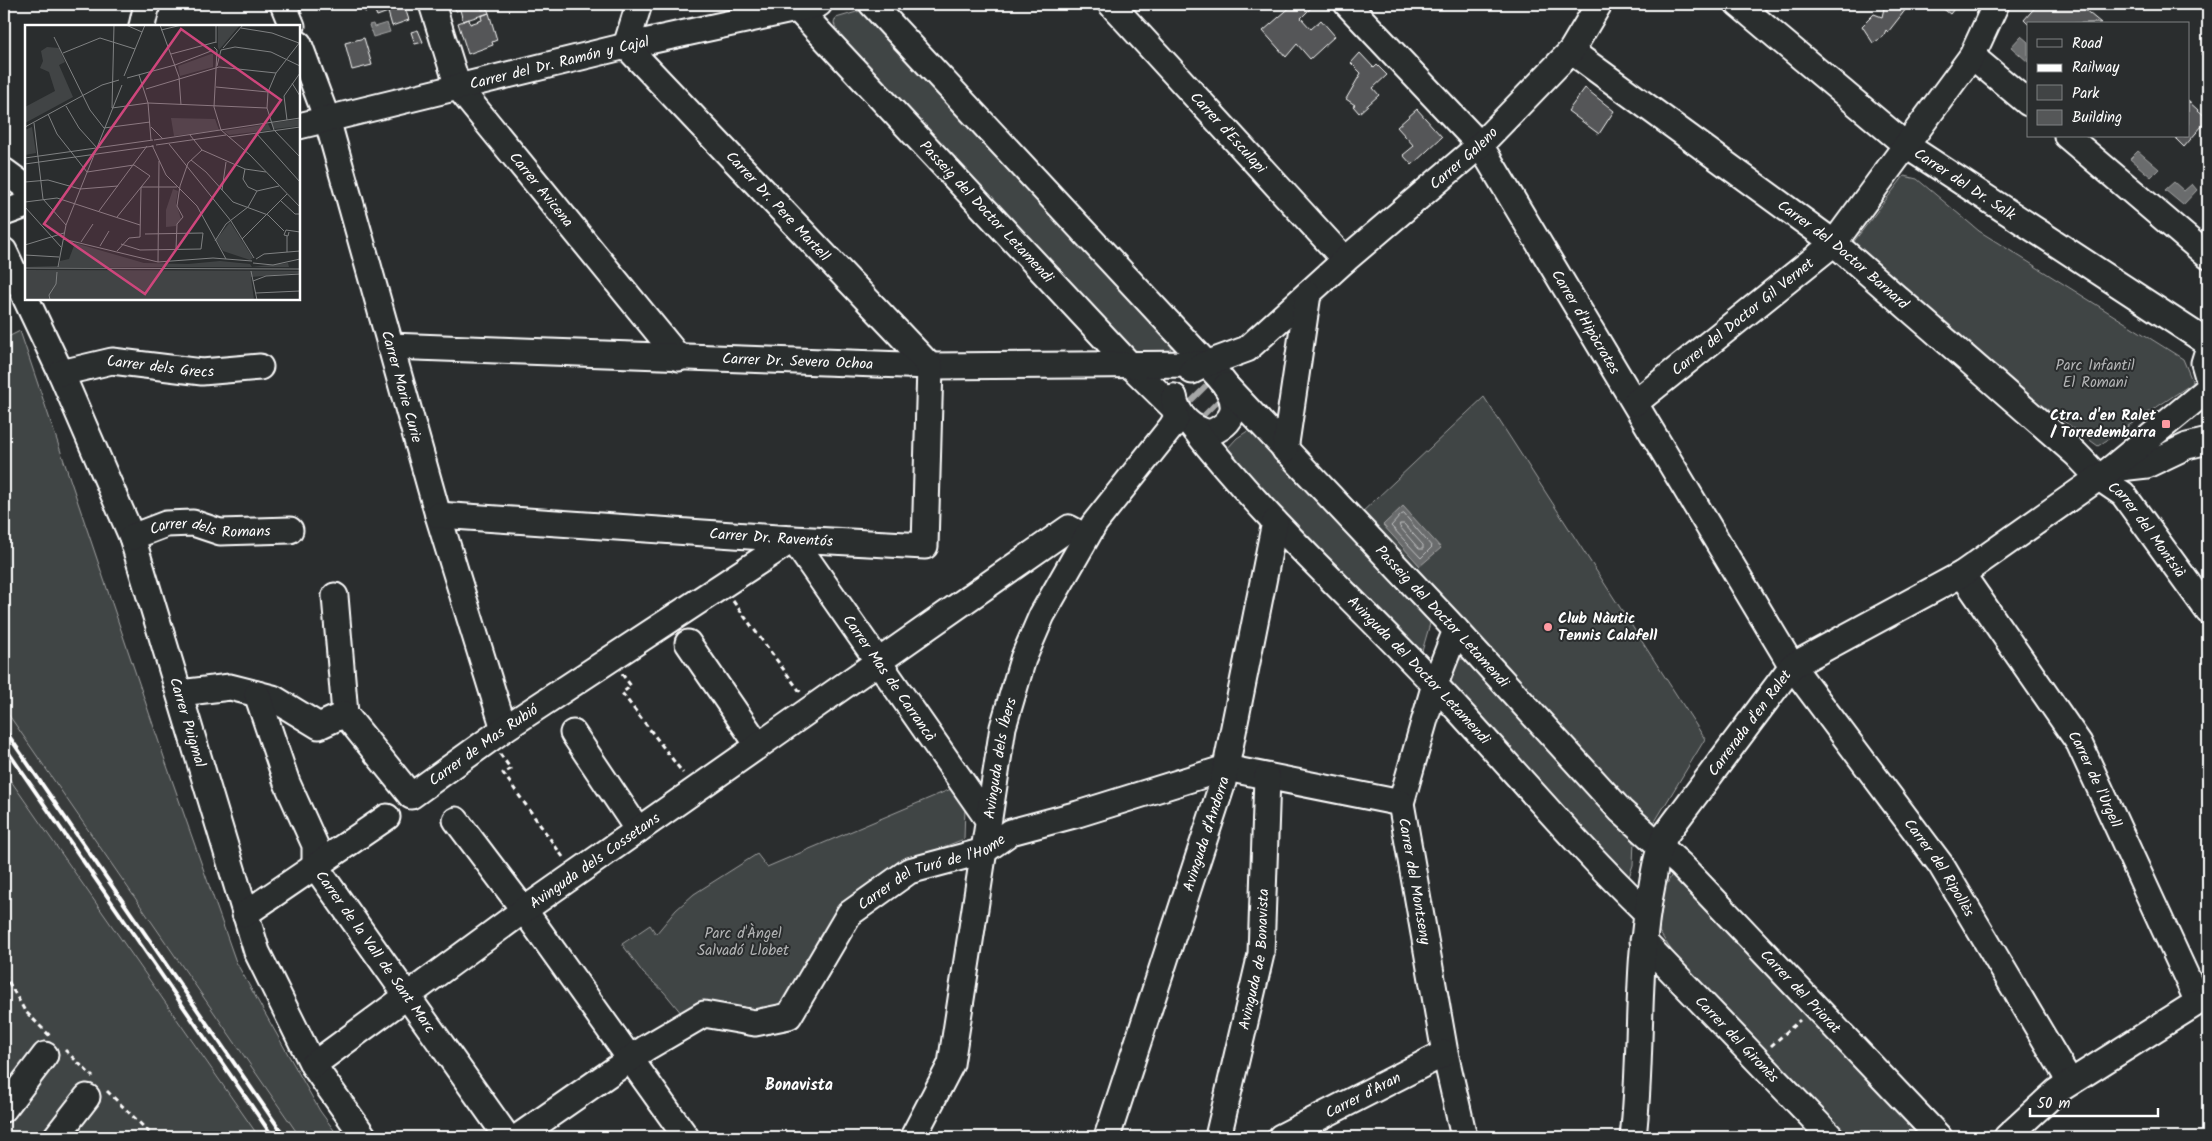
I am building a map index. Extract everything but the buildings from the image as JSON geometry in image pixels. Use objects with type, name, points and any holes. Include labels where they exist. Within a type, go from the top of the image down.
[{"type":"street","points":[[142,25],[147,4]]},
{"type":"street","points":[[283,4],[292,25]]},
{"type":"street","name":"Carrer Avicena","points":[[432,4],[458,87],[679,358]]},
{"type":"street","points":[[626,46],[639,4]]},
{"type":"street","name":"Passeig del Doctor Letamendi","points":[[872,4],[1217,382],[1285,450],[1456,630],[1621,811],[1659,846]]},
{"type":"street","name":"Carrer d'Esculapi","points":[[1111,4],[1345,260]]},
{"type":"street","name":"Carrer d'Hipòcrates","points":[[1347,4],[1480,145],[1792,666]]},
{"type":"street","name":"Carrer Galeno","points":[[1217,382],[1247,349],[1345,260],[1480,145],[1571,51],[1599,4]]},
{"type":"street","name":"Carrer del Dr. Salk","points":[[1738,4],[1907,146],[2208,343]]},
{"type":"street","name":"Carrer del Doctor Gil Vernet","points":[[1635,403],[1834,243],[1972,56],[1996,4]]},
{"type":"street","name":"Carrer del Dr. Ramón y Cajal","points":[[300,126],[626,46],[804,5]]},
{"type":"street","name":"Passeig del Doctor Letamendi","points":[[804,5],[1129,364],[1189,420]]},
{"type":"street","name":"Carrer Dr. Pere Martell","points":[[626,46],[930,366]]},
{"type":"street","name":"Carrer Marie Curie","points":[[300,47],[327,119],[438,515],[497,735]]},
{"type":"street","name":"Carrer del Doctor Barnard","points":[[1571,51],[1834,243],[2076,454],[2105,473]]},
{"type":"street","points":[[1972,56],[2027,102]]},
{"type":"street","points":[[2069,138],[2208,256]]},
{"type":"street","points":[[4,171],[25,186]]},
{"type":"street","points":[[4,213],[25,205]]},
{"type":"street","name":"Carrer Puigmal","points":[[4,251],[25,297]]},
{"type":"street","points":[[1285,450],[1308,294]]},
{"type":"street","name":"Carrer Puigmal","points":[[26,300],[62,373],[132,537],[257,952],[313,1065],[364,1137]]},
{"type":"street","name":"Carrer Dr. Severo Ochoa","points":[[390,346],[930,366],[1129,364],[1217,382]]},
{"type":"street","name":"Carrer Galeno","points":[[1217,382],[1233,380],[1247,349]]},
{"type":"street","points":[[2208,350],[2204,363],[2208,377]]},
{"type":"street","name":"Carrer dels Grecs","points":[[62,373],[112,361],[202,372],[260,367]]},
{"type":"street","name":"Carrer Dr. Raventós","points":[[438,515],[793,540],[925,546],[930,366]]},
{"type":"street","points":[[1180,381],[1217,382],[1234,410],[1229,422],[1189,420],[1180,381]]},
{"type":"street","name":"Carrerada d'en Ralet","points":[[1633,1137],[1638,1091],[1643,941],[1646,912],[1659,846],[1666,834],[1792,666],[1962,574],[2105,473],[2208,389]]},
{"type":"street","name":"Avinguda dels Íbers","points":[[913,1137],[951,1064],[984,851],[987,818],[1003,727],[1023,659],[1042,615],[1086,537],[1176,419],[1189,420]]},
{"type":"street","name":"Avinguda dels Íbers","points":[[1143,462],[1189,420]]},
{"type":"street","name":"Avinguda del Doctor Letamendi","points":[[1189,420],[1275,522],[1435,684],[1585,852],[1646,912]]},
{"type":"street","name":"Carrerada d'en Ralet","points":[[2105,473],[2148,465],[2198,444],[2208,427]]},
{"type":"street","name":"Carrer del Montsià","points":[[2105,473],[2123,494],[2208,611]]},
{"type":"street","name":"Avinguda d'Andorra","points":[[1107,1137],[1226,768],[1275,522]]},
{"type":"street","name":"Carrer dels Romans","points":[[132,537],[166,524],[193,523],[220,532],[290,530]]},
{"type":"street","name":"Avinguda dels Cossetans","points":[[313,1065],[524,910],[1069,528],[1086,537]]},
{"type":"street","name":"Carrer de Mas Rubió","points":[[345,714],[411,796],[497,735],[793,540]]},
{"type":"street","name":"Carrer Mas de Carrancà","points":[[793,540],[987,818]]},
{"type":"street","name":"Carrer de l'Urgell","points":[[1962,574],[2079,743],[2203,1000]]},
{"type":"street","points":[[180,693],[230,687],[273,698],[319,726],[345,714],[335,596]]},
{"type":"street","name":"Carrer del Montseny","points":[[1456,630],[1435,684],[1401,803],[1445,1053],[1464,1137]]},
{"type":"street","points":[[688,644],[758,746]]},
{"type":"street","name":"Carrer del Ripollès","points":[[1792,666],[1941,865],[2070,1082]]},
{"type":"street","name":"Carrer de la Vall de Sant Marc","points":[[257,694],[287,783],[314,845],[315,866],[507,1137]]},
{"type":"street","points":[[573,733],[638,830]]},
{"type":"street","name":"Carrer del Turó de l'Home","points":[[518,1137],[629,1060],[704,1014],[756,1023],[789,1016],[849,914],[909,871],[984,851],[1011,832],[1078,814],[1226,768],[1401,803]]},
{"type":"street","name":"Avinguda de Bonavista","points":[[1218,1137],[1261,954],[1267,777]]},
{"type":"street","points":[[245,914],[387,817]]},
{"type":"street","points":[[456,820],[524,910],[629,1060],[686,1137]]},
{"type":"street","name":"Carrer del Priorat","points":[[1659,846],[1681,866],[1939,1137]]},
{"type":"street","name":"Carrer del Gironès","points":[[1643,941],[1822,1133]]},
{"type":"street","points":[[2007,1137],[2057,1091],[2203,1000]]},
{"type":"street","points":[[4,1109],[52,1046]]},
{"type":"street","name":"Carrer d'Aran","points":[[1281,1137],[1445,1053]]},
{"type":"street","points":[[56,1137],[87,1097]]},
{"type":"path","points":[[731,580],[741,594],[733,601],[812,707]]},
{"type":"path","points":[[610,660],[631,686],[622,693],[695,789]]},
{"type":"path","points":[[497,735],[511,770],[503,773],[575,874]]},
{"type":"path","points":[[4,974],[26,1012],[52,1046],[154,1137]]},
{"type":"path","points":[[1792,1013],[1806,1028]]},
{"type":"path","points":[[1765,1051],[1804,1016]]},
{"type":"shaded area","points":[[4,708],[300,1137],[259,1137],[4,771]]},
{"type":"green space","points":[[860,11],[867,12],[1170,341],[1172,346],[1169,352],[1129,350],[838,35],[834,23],[836,18]]},
{"type":"green space","name":"Parc Infantil El Romani","points":[[1904,176],[1917,179],[1979,231],[2183,359],[2193,383],[2098,446],[2000,375],[1852,244]]},
{"type":"green space","points":[[20,331],[166,763],[236,962],[320,1111],[339,1137],[300,1137],[4,708],[4,339]]},
{"type":"green space","name":"Club Nàutic Tennis Calafell","points":[[1484,397],[1705,739],[1651,828],[1359,515]]},
{"type":"green space","points":[[1249,430],[1254,430],[1431,620],[1421,655],[1416,660],[1225,451],[1237,438]]},
{"type":"green space","points":[[1459,659],[1464,659],[1469,663],[1634,840],[1633,865],[1629,877],[1624,880],[1444,678]]},
{"type":"green space","points":[[4,771],[259,1137],[4,1137]]},
{"type":"green space","name":"Parc d'Àngel Salvadó Llobet","points":[[951,789],[965,807],[964,839],[905,862],[785,999],[767,1011],[682,1014],[664,992],[643,973],[622,944],[650,925],[656,934],[676,910],[694,894],[757,854],[767,867]]},
{"type":"green space","points":[[1672,874],[1680,876],[1928,1137],[1846,1137],[1673,953],[1658,930],[1657,904]]},
{"type":"water","points":[[387,23],[390,32],[373,37],[369,25],[373,24],[374,27]]},
{"type":"water","points":[[2021,36],[2027,41],[2027,61],[2011,47]]},
{"type":"water","points":[[2138,151],[2159,169],[2151,177],[2130,159]]},
{"type":"water","points":[[2174,182],[2184,191],[2192,184],[2197,190],[2183,205],[2165,190]]},
{"type":"water","points":[[1403,506],[1441,548],[1420,566],[1383,525]]},
{"type":"waterway","points":[[1185,407],[1211,381]]},
{"type":"waterway","points":[[1198,421],[1224,395]]},
{"type":"railway","points":[[4,729],[285,1137]]},
{"type":"railway","points":[[4,746],[273,1137]]},
{"type":"place","name":"Ctra. d'en Ralet / Torredembarra","points":[[2166,424]]},
{"type":"place","name":"Club Nàutic Tennis Calafell","points":[[1548,627]]},
{"type":"district","name":"Bonavista","points":[[799,1084]]}]
